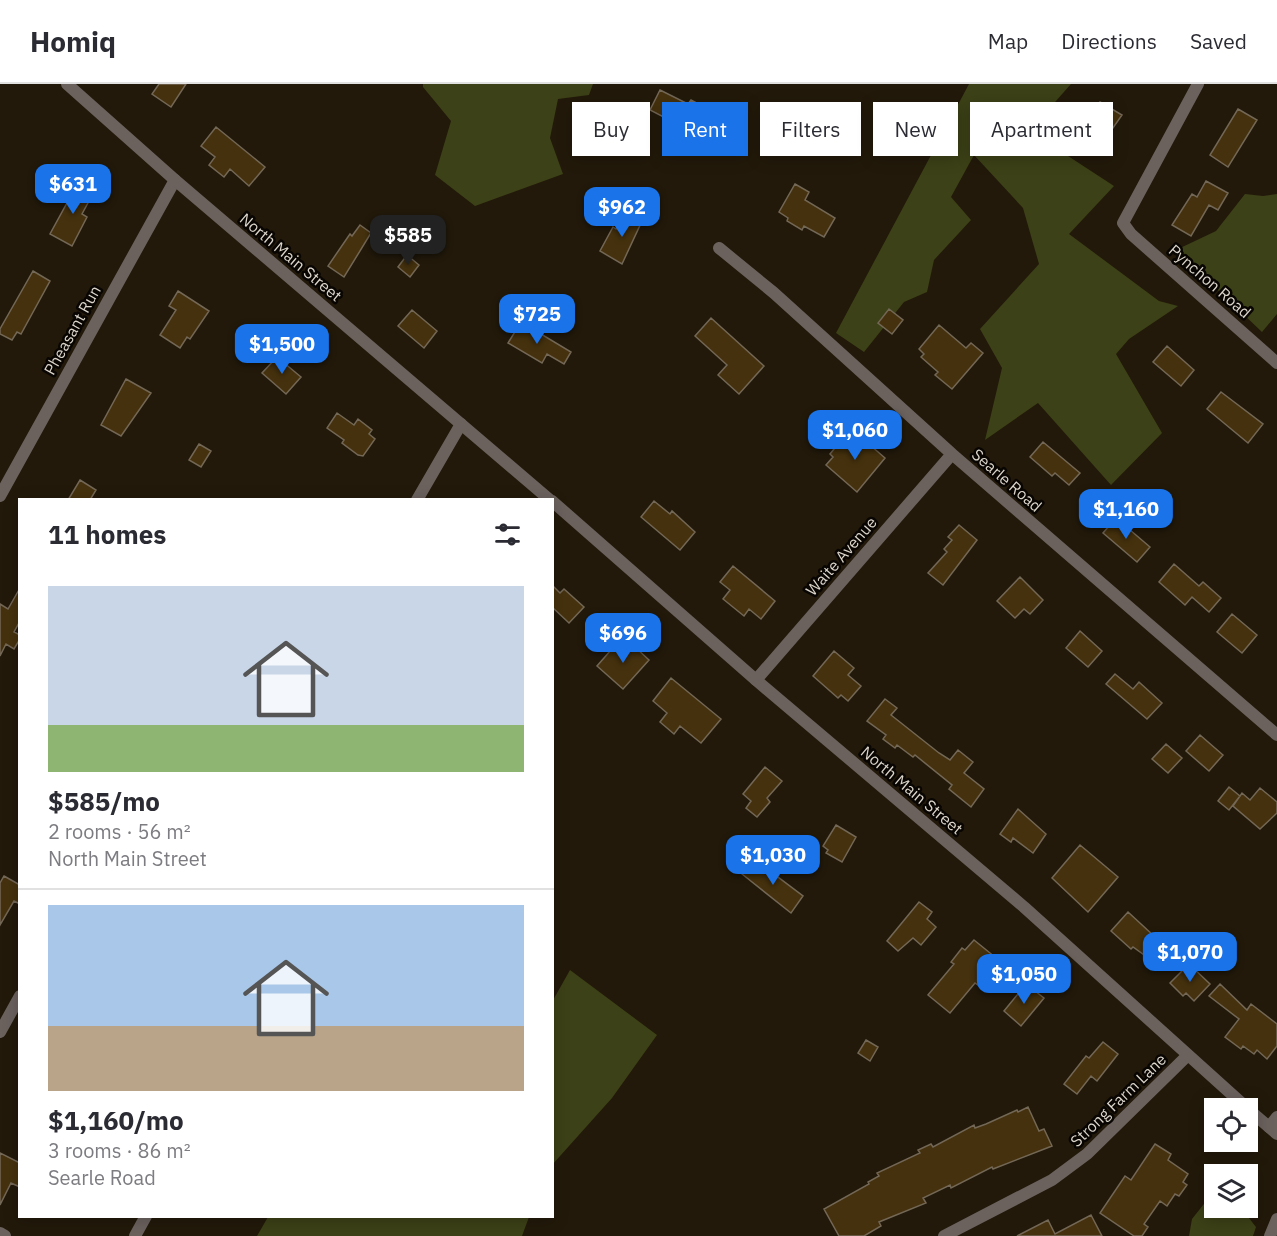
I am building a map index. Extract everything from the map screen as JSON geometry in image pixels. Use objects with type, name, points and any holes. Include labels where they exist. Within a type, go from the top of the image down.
[{"type":"street","name":"North Main Street","points":[[68,84],[175,180],[549,498]]},
{"type":"street","name":"Pynchon Road","points":[[1198,84],[1123,223],[1131,234],[1277,363]]},
{"type":"street","name":"Pheasant Run","points":[[0,496],[103,305],[175,180]]},
{"type":"street","name":"Searle Road","points":[[719,248],[774,293],[952,454],[1277,735]]},
{"type":"street","points":[[418,498],[461,424]]},
{"type":"street","name":"Waite Avenue","points":[[756,680],[952,454]]},
{"type":"street","name":"North Main Street","points":[[554,503],[756,680],[1024,907],[1235,1098]]},
{"type":"street","points":[[0,1032],[18,1000]]},
{"type":"street","name":"Strong Farm Lane","points":[[944,1236],[1052,1180],[1087,1154],[1187,1056]]},
{"type":"street","name":"North Main Street","points":[[1258,1116],[1274,1126]]},
{"type":"street","points":[[135,1236],[145,1218]]},
{"type":"street","points":[[1270,1236],[1277,1219]]},
{"type":"street","points":[[0,1233],[5,1236]]},
{"type":"green space","points":[[423,84],[593,84],[589,95],[558,99],[550,138],[563,174],[475,206],[435,175],[451,121],[423,87]]},
{"type":"green space","points":[[969,84],[1071,84],[1055,102],[970,102],[970,156],[973,156],[951,197],[971,220],[934,260],[927,292],[904,302],[864,352],[836,333],[931,156],[958,156],[958,105]]},
{"type":"green space","points":[[975,156],[1068,156],[1114,186],[1069,234],[1159,301],[1178,306],[1129,339],[1116,354],[1162,433],[1111,485],[1038,403],[985,440],[1002,368],[980,329],[1039,264],[1023,208]]},
{"type":"green space","points":[[1245,194],[1263,196],[1277,194],[1277,314],[1262,332],[1176,250],[1216,231]]},
{"type":"green space","points":[[570,970],[657,1035],[612,1098],[554,1163],[554,998]]},
{"type":"green space","points":[[1204,1204],[1204,1218],[1249,1218],[1256,1227],[1253,1236],[1189,1236],[1192,1219]]},
{"type":"green space","points":[[267,1218],[529,1218],[522,1236],[257,1236]]},
{"type":"building","points":[[159,84],[186,84],[171,107],[152,94]]},
{"type":"building","points":[[660,90],[684,102],[662,102],[662,116],[650,110]]},
{"type":"building","points":[[1238,109],[1257,120],[1228,167],[1210,155]]},
{"type":"building","points":[[1113,110],[1122,115],[1113,128]]},
{"type":"building","points":[[216,127],[265,167],[249,186],[230,169],[224,177],[209,165],[215,157],[201,146]]},
{"type":"building","points":[[79,181],[95,190],[82,214],[87,217],[72,246],[50,234]]},
{"type":"building","points":[[1206,181],[1228,193],[1218,210],[1209,205],[1191,236],[1172,225],[1192,194],[1197,197]]},
{"type":"building","points":[[795,184],[809,192],[805,200],[835,218],[824,237],[804,226],[802,230],[787,221],[788,218],[779,212]]},
{"type":"building","points":[[626,212],[642,221],[622,264],[600,251],[613,227],[616,229]]},
{"type":"building","points":[[360,225],[371,233],[344,277],[328,266],[350,234],[352,236]]},
{"type":"building","points":[[407,255],[419,265],[410,277],[398,267]]},
{"type":"building","points":[[33,271],[50,281],[21,334],[17,332],[12,340],[0,334],[0,329]]},
{"type":"building","points":[[178,291],[209,311],[190,339],[187,337],[180,348],[160,335],[176,310],[169,306]]},
{"type":"building","points":[[889,309],[903,320],[892,334],[878,323]]},
{"type":"building","points":[[412,310],[437,331],[424,348],[398,326]]},
{"type":"building","points":[[711,318],[764,366],[739,394],[718,375],[727,365],[695,336]]},
{"type":"building","points":[[521,322],[571,352],[564,364],[547,354],[542,363],[508,343]]},
{"type":"building","points":[[939,325],[966,348],[971,343],[983,353],[952,389],[935,375],[938,372],[921,357],[924,354],[919,349]]},
{"type":"building","points":[[1167,346],[1194,370],[1181,386],[1153,362]]},
{"type":"building","points":[[277,357],[301,377],[286,394],[262,373]]},
{"type":"building","points":[[126,379],[151,393],[121,436],[101,425]]},
{"type":"building","points":[[1221,392],[1263,424],[1248,443],[1207,409]]},
{"type":"building","points":[[337,413],[354,425],[358,419],[372,430],[369,434],[375,439],[363,456],[342,443],[344,440],[327,428]]},
{"type":"building","points":[[854,431],[885,458],[857,492],[826,465],[833,457],[830,454],[847,433],[851,436]]},
{"type":"building","points":[[1043,442],[1080,473],[1069,485],[1055,473],[1052,476],[1030,457]]},
{"type":"building","points":[[199,444],[211,451],[201,467],[189,460]]},
{"type":"building","points":[[80,480],[96,490],[91,498],[69,498]]},
{"type":"building","points":[[654,501],[670,514],[672,511],[695,532],[680,550],[641,517]]},
{"type":"building","points":[[1116,518],[1150,547],[1137,562],[1103,533]]},
{"type":"building","points":[[959,525],[977,540],[943,585],[928,573],[947,552],[944,549],[952,540],[948,537]]},
{"type":"building","points":[[1174,564],[1199,586],[1203,582],[1221,598],[1209,612],[1192,597],[1185,605],[1159,582]]},
{"type":"building","points":[[733,566],[775,601],[761,619],[749,609],[744,616],[723,599],[730,590],[720,582]]},
{"type":"building","points":[[1020,577],[1043,600],[1030,614],[1024,609],[1015,618],[997,601]]},
{"type":"building","points":[[554,587],[560,593],[564,589],[584,607],[569,623],[554,609]]},
{"type":"building","points":[[18,592],[18,625],[14,632],[18,634],[18,642],[14,649],[6,644],[0,656],[0,604],[8,609]]},
{"type":"building","points":[[1232,614],[1257,635],[1242,653],[1217,632]]},
{"type":"building","points":[[1080,631],[1102,651],[1088,667],[1066,648]]},
{"type":"building","points":[[618,642],[628,651],[633,645],[649,660],[623,689],[597,666]]},
{"type":"building","points":[[834,651],[854,668],[848,675],[861,686],[848,701],[841,695],[838,698],[813,676]]},
{"type":"building","points":[[1115,674],[1133,689],[1139,682],[1162,703],[1147,719],[1106,684]]},
{"type":"building","points":[[671,678],[721,719],[701,743],[680,726],[674,734],[660,722],[667,713],[653,701]]},
{"type":"building","points":[[885,699],[897,708],[891,715],[939,753],[950,760],[958,750],[973,762],[964,773],[984,789],[971,807],[949,789],[952,785],[915,755],[913,757],[897,745],[895,748],[883,739],[886,735],[867,721]]},
{"type":"building","points":[[1200,735],[1223,755],[1209,771],[1186,751]]},
{"type":"building","points":[[1166,744],[1182,758],[1168,773],[1152,759]]},
{"type":"building","points":[[765,767],[782,781],[767,798],[770,802],[757,817],[746,808],[751,801],[743,794]]},
{"type":"building","points":[[1229,787],[1240,796],[1229,810],[1218,801]]},
{"type":"building","points":[[1260,788],[1277,802],[1277,813],[1260,829],[1233,806],[1242,793],[1250,800]]},
{"type":"building","points":[[1018,809],[1046,834],[1033,853],[1013,838],[1011,842],[1000,834]]},
{"type":"building","points":[[836,825],[856,837],[842,862],[826,853],[828,850],[823,846]]},
{"type":"building","points":[[1080,845],[1118,877],[1088,912],[1052,878]]},
{"type":"building","points":[[754,859],[803,896],[791,913],[742,874]]},
{"type":"building","points":[[4,876],[18,884],[18,903],[14,901],[0,925],[0,883]]},
{"type":"building","points":[[919,902],[932,912],[927,919],[936,927],[921,945],[913,938],[898,951],[887,941]]},
{"type":"building","points":[[1128,912],[1167,948],[1154,962],[1133,947],[1131,949],[1111,931]]},
{"type":"building","points":[[974,940],[995,957],[986,968],[993,974],[982,988],[975,983],[950,1013],[928,995],[954,964],[951,962],[962,948],[965,950]]},
{"type":"building","points":[[1189,964],[1210,984],[1194,1001],[1186,993],[1183,996],[1170,983]]},
{"type":"building","points":[[1026,984],[1044,998],[1021,1026],[1004,1011]]},
{"type":"building","points":[[1220,984],[1247,1010],[1251,1004],[1277,1024],[1277,1046],[1267,1059],[1257,1050],[1254,1054],[1243,1046],[1241,1049],[1225,1037],[1239,1019],[1209,996]]},
{"type":"building","points":[[866,1040],[878,1047],[870,1061],[858,1053]]},
{"type":"building","points":[[1103,1042],[1118,1054],[1097,1081],[1091,1076],[1077,1094],[1064,1084],[1086,1056],[1089,1058]]},
{"type":"building","points":[[1028,1107],[1039,1131],[1044,1129],[1052,1146],[993,1169],[992,1167],[951,1188],[950,1185],[923,1198],[926,1203],[879,1222],[881,1226],[864,1236],[839,1236],[824,1209],[869,1184],[868,1182],[879,1176],[877,1173],[920,1153],[918,1150],[931,1144],[933,1147],[974,1125],[975,1128]]},
{"type":"building","points":[[1155,1144],[1171,1154],[1168,1160],[1188,1174],[1183,1182],[1187,1185],[1179,1196],[1175,1194],[1167,1206],[1160,1201],[1144,1224],[1148,1227],[1142,1236],[1134,1236],[1100,1213],[1125,1176],[1131,1180]]},
{"type":"building","points":[[0,1153],[18,1162],[18,1186],[11,1183],[0,1205]]},
{"type":"building","points":[[1091,1215],[1102,1236],[1017,1236],[1048,1220],[1055,1234]]}]
